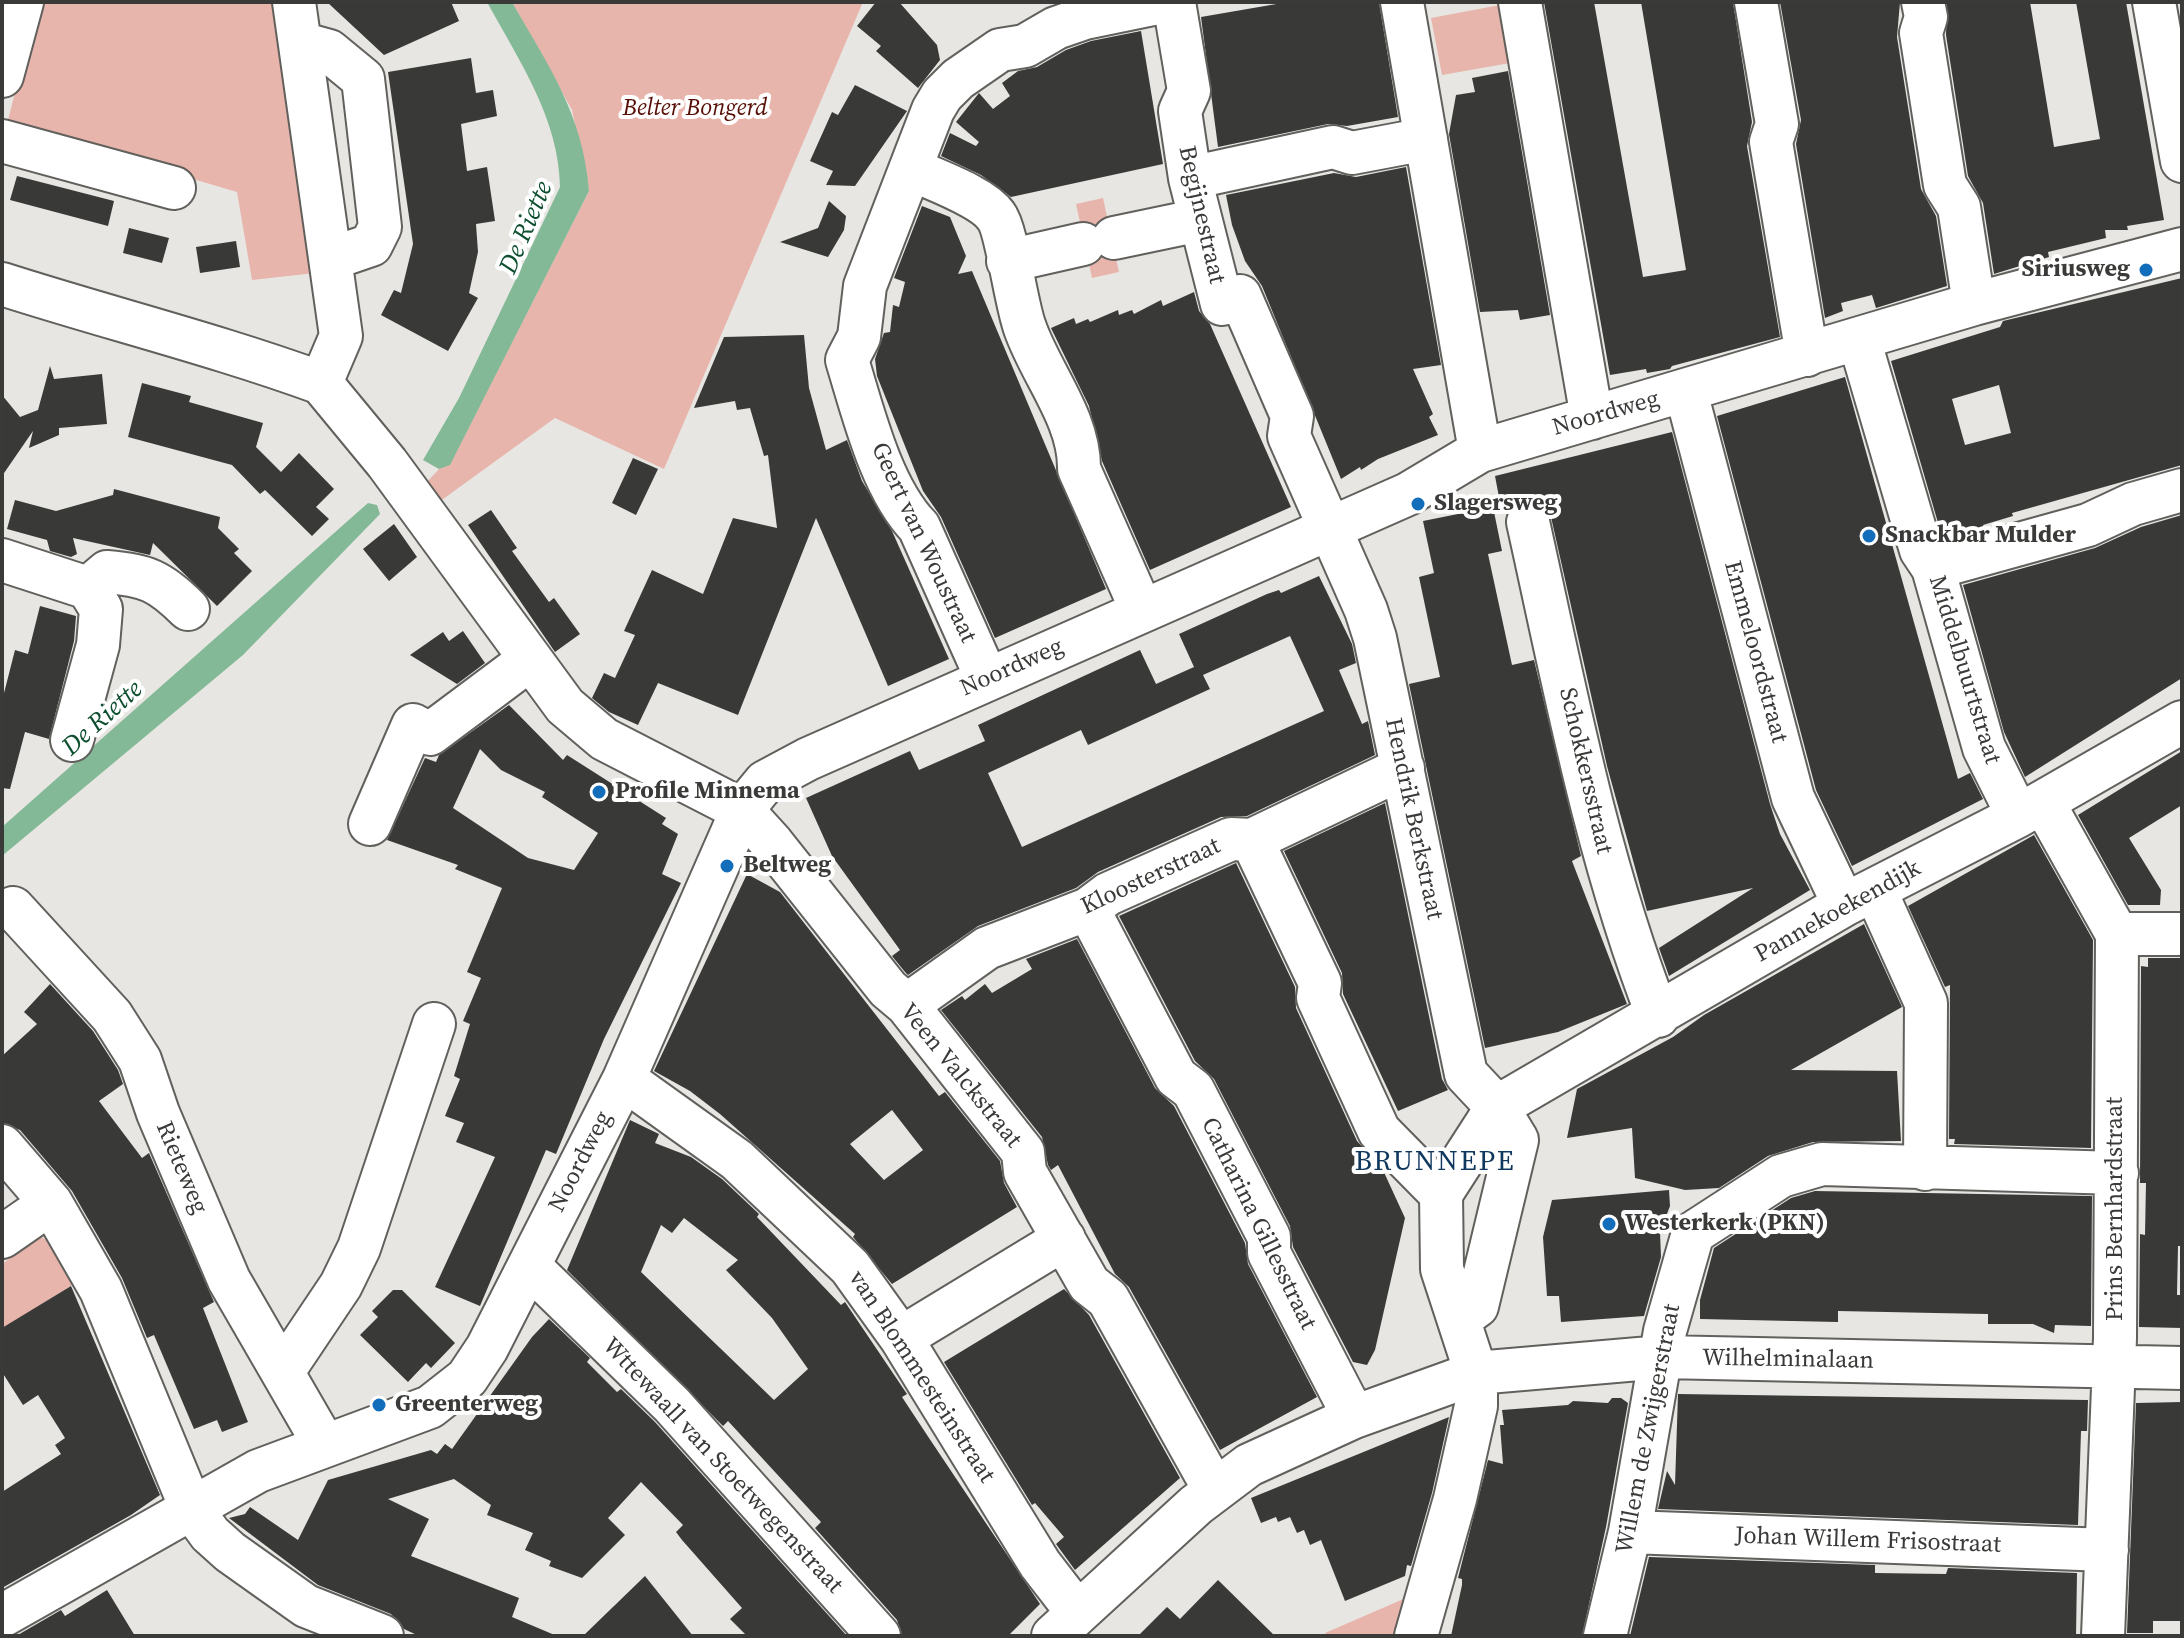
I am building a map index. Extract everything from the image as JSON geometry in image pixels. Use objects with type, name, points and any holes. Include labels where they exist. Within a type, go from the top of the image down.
[{"type":"street","points":[[2,76],[22,2]]},
{"type":"street","points":[[294,2],[333,258],[341,336],[321,383]]},
{"type":"street","name":"Geert van Woustraat","points":[[987,679],[919,527],[903,511],[868,428],[847,360],[859,337],[865,286],[942,95],[1000,50],[1025,46],[1056,28],[1085,18],[1163,2]]},
{"type":"street","name":"Begijnestraat","points":[[1174,2],[1189,91],[1180,111],[1190,178],[1222,304],[1240,296],[1292,416],[1289,436],[1329,528]]},
{"type":"street","points":[[1402,2],[1480,451]]},
{"type":"street","points":[[1520,2],[1592,418]]},
{"type":"street","points":[[1756,2],[1777,124],[1771,142],[1807,355]]},
{"type":"street","points":[[1923,2],[1926,17],[1921,33],[1945,185],[1959,207],[1974,304]]},
{"type":"street","points":[[2154,2],[2182,161]]},
{"type":"street","points":[[300,43],[329,51],[363,79],[380,227],[371,245],[333,258]]},
{"type":"street","points":[[1190,178],[1333,147],[1352,153],[1426,139]]},
{"type":"street","points":[[2,141],[174,188]]},
{"type":"street","points":[[911,169],[982,203],[998,217],[1025,328],[1059,399],[1079,453],[1079,469],[1142,611]]},
{"type":"street","points":[[1008,261],[1200,220]]},
{"type":"street","name":"Noordweg","points":[[2,1616],[258,1471],[430,1407],[450,1395],[467,1378],[487,1348],[624,1079],[742,810],[765,782],[797,764],[1408,494],[1480,451],[1974,304],[2182,249]]},
{"type":"street","points":[[2,284],[118,322],[249,356],[321,383],[387,463],[565,706],[604,739],[742,810]]},
{"type":"street","name":"Middelbuurtstraat","points":[[1859,339],[1921,550],[1933,568],[1984,748],[2030,809]]},
{"type":"street","name":"Emmeloordstraat","points":[[1686,392],[1793,798],[1926,1003],[1925,1169]]},
{"type":"street","points":[[1933,568],[2088,525],[2133,504],[2182,490]]},
{"type":"street","name":"Schokkersstraat","points":[[1528,522],[1594,819],[1626,935],[1658,1016]]},
{"type":"street","name":"Hendrik Berkstraat","points":[[1329,528],[1375,638],[1466,1074],[1497,1107],[1517,1140],[1477,1306],[1459,1319]]},
{"type":"street","points":[[2,560],[88,588],[101,609],[98,645],[72,740]]},
{"type":"street","points":[[88,588],[107,572],[138,574],[164,586],[188,609]]},
{"type":"street","points":[[370,824],[413,725],[430,734],[529,660]]},
{"type":"street","name":"Pannekoekendijk","points":[[1497,1107],[1579,1057],[1658,1016],[1860,898],[2030,809],[2182,722]]},
{"type":"street","name":"Kloosterstraat","points":[[907,1005],[987,948],[1088,909],[1108,894],[1231,839],[1252,840],[1403,768]]},
{"type":"street","name":"Prins Bernhardstraat","points":[[2030,809],[2117,934],[2117,1173],[2103,1636]]},
{"type":"street","name":"Veen Valckstraat","points":[[742,810],[888,989],[907,1005],[1023,1152],[1025,1172],[1089,1284],[1108,1299],[1214,1489]]},
{"type":"street","points":[[1252,840],[1320,983],[1318,998],[1379,1131],[1441,1194]]},
{"type":"street","name":"Rieteweg","points":[[13,908],[112,1016],[140,1060],[158,1113],[229,1280],[284,1370],[325,1446]]},
{"type":"street","name":"Catharina Gillesstraat","points":[[1088,909],[1176,1077],[1193,1090],[1269,1237],[1269,1253],[1354,1417]]},
{"type":"street","points":[[2117,934],[2182,934]]},
{"type":"street","points":[[284,1370],[341,1285],[359,1248],[434,1024]]},
{"type":"street","name":"van Blommesteinstraat","points":[[624,1079],[748,1170],[850,1267],[901,1338],[1040,1564],[1065,1624]]},
{"type":"street","points":[[1416,1636],[1455,1499],[1476,1406],[1476,1373],[1442,1269],[1441,1194],[1497,1107]]},
{"type":"street","points":[[2,1146],[51,1203],[101,1290],[191,1508],[210,1534],[306,1606],[382,1636]]},
{"type":"street","name":"Willem de Zwijgerstraat","points":[[1605,1636],[1630,1532],[1665,1331],[1693,1233],[1736,1202],[1802,1167],[1822,1164],[2117,1173]]},
{"type":"street","points":[[2,1237],[51,1203]]},
{"type":"street","points":[[901,1338],[1064,1239]]},
{"type":"street","name":"Wttewaall van Stoetwegenstraat","points":[[529,1266],[672,1405],[879,1636]]},
{"type":"street","name":"Wilhelminalaan","points":[[1065,1624],[1214,1489],[1249,1465],[1354,1417],[1476,1373],[1662,1357],[2182,1368]]},
{"type":"street","name":"Johan Willem Frisostraat","points":[[1630,1532],[2107,1550]]},
{"type":"green space","points":[[38,2],[281,2],[324,272],[252,280],[237,192],[7,124]]},
{"type":"green space","name":"Belter Bongerd","points":[[512,2],[863,2],[664,469],[555,418],[439,502],[426,483],[439,469],[450,464],[589,191],[572,110]]},
{"type":"green space","points":[[1500,5],[1510,63],[1442,75],[1431,18]]},
{"type":"green space","points":[[1103,198],[1119,272],[1092,278],[1076,204]]},
{"type":"green space","points":[[40,1237],[57,1243],[77,1282],[2,1329],[2,1264]]},
{"type":"green space","points":[[1415,1594],[1394,1636],[1328,1636],[1325,1633]]},
{"type":"shaded area","points":[[487,2],[512,2],[551,70],[580,138],[589,191],[450,465],[439,469],[423,460],[459,398],[560,187],[553,137],[545,114],[524,68]]},
{"type":"shaded area","points":[[368,503],[377,505],[380,514],[243,655],[2,856],[2,827]]},
{"type":"building","points":[[327,2],[451,2],[459,21],[384,55]]},
{"type":"building","points":[[876,2],[899,2],[937,45],[940,60],[918,88],[876,51],[881,46],[857,26]]},
{"type":"building","points":[[1288,2],[1379,2],[1398,117],[1347,126],[1328,124],[1218,147],[1201,17]]},
{"type":"building","points":[[1544,2],[1594,2],[1643,277],[1686,270],[1641,2],[1733,2],[1752,122],[1747,146],[1780,337],[1670,369],[1610,375]]},
{"type":"building","points":[[1780,2],[1900,2],[1897,37],[1921,189],[1936,216],[1947,286],[1876,308],[1872,295],[1841,303],[1843,311],[1825,318],[1796,144],[1801,120]]},
{"type":"building","points":[[1947,2],[2030,2],[2054,147],[2100,139],[2076,2],[2126,2],[2164,220],[2127,226],[2128,230],[2105,230],[2106,238],[2048,252],[2049,257],[1994,274],[1983,203],[1968,176],[1946,35]]},
{"type":"building","points":[[1141,31],[1163,164],[1011,197],[981,175],[941,156],[950,133],[976,146],[979,142],[956,122],[979,93],[993,109],[1010,96],[1002,83],[1018,71],[1037,67],[1066,50],[1091,41]]},
{"type":"building","points":[[471,58],[476,93],[493,90],[497,116],[461,124],[467,171],[487,167],[495,221],[476,224],[478,252],[469,293],[478,298],[448,351],[381,315],[394,290],[401,293],[413,244],[388,72]]},
{"type":"building","points":[[1508,71],[1550,315],[1520,320],[1518,310],[1480,312],[1449,134],[1456,95],[1475,92],[1472,78]]},
{"type":"building","points":[[855,85],[907,111],[855,186],[826,185],[833,171],[810,161],[832,112],[838,115]]},
{"type":"building","points":[[1406,167],[1441,365],[1413,369],[1433,414],[1429,417],[1438,435],[1378,459],[1361,470],[1360,467],[1341,479],[1262,286],[1245,261],[1232,225],[1226,195],[1334,173],[1356,177]]},
{"type":"building","points":[[17,176],[114,201],[108,226],[10,200]]},
{"type":"building","points":[[829,201],[846,216],[844,230],[828,257],[780,242],[818,228]]},
{"type":"building","points":[[922,206],[950,217],[966,256],[958,274],[972,271],[1106,589],[995,638],[941,517],[923,491],[877,376],[875,359],[884,333],[890,332],[893,305],[899,307],[905,282],[894,278]]},
{"type":"building","points":[[129,228],[169,238],[162,263],[123,253]]},
{"type":"building","points":[[236,241],[240,267],[200,273],[196,247]]},
{"type":"building","points":[[2182,278],[2182,465],[2012,513],[2013,516],[1983,525],[1984,529],[1943,540],[1891,361],[2000,327],[2003,321]],"holes":[[[1999,385],[2011,433],[1965,445],[1952,399]]]},
{"type":"building","points":[[1194,292],[1199,311],[1210,324],[1291,507],[1150,570],[1102,461],[1089,406],[1051,328],[1074,318],[1076,324],[1088,319],[1090,322],[1118,310],[1119,315],[1132,310],[1134,314],[1161,300],[1163,306]]},
{"type":"building","points":[[804,335],[809,388],[826,450],[847,440],[862,481],[892,531],[949,659],[888,686],[816,518],[738,715],[658,683],[638,725],[609,712],[592,698],[604,673],[615,678],[635,635],[624,631],[652,570],[703,594],[733,518],[777,528],[768,455],[764,456],[750,408],[737,410],[735,401],[694,408],[724,337]]},
{"type":"building","points":[[50,366],[54,379],[102,374],[107,424],[59,428],[59,435],[29,448],[33,431],[2,476],[2,395],[20,417],[38,410]]},
{"type":"building","points":[[1845,377],[1958,779],[1970,773],[1983,799],[1852,866],[1816,790],[1717,416]]},
{"type":"building","points":[[142,383],[191,396],[189,402],[263,423],[256,447],[281,472],[299,453],[334,489],[316,507],[329,519],[312,536],[265,490],[260,494],[232,465],[128,437]]},
{"type":"building","points":[[1672,432],[1770,804],[1780,834],[1810,890],[1669,976],[1659,948],[1753,888],[1647,911],[1607,766],[1551,517],[1545,505],[1535,499],[1522,499],[1502,513],[1495,476]]},
{"type":"building","points":[[633,458],[658,469],[636,515],[612,503]]},
{"type":"building","points":[[114,489],[220,517],[218,528],[239,549],[234,553],[252,571],[217,606],[153,543],[150,555],[73,538],[77,554],[71,557],[50,551],[47,540],[7,529],[15,500],[56,511],[113,495]]},
{"type":"building","points":[[1493,507],[1502,551],[1488,554],[1512,665],[1534,660],[1581,856],[1572,861],[1627,1004],[1558,1032],[1485,1048],[1409,684],[1440,677],[1419,577],[1434,573],[1423,521]]},
{"type":"building","points":[[491,510],[517,548],[512,551],[549,602],[554,598],[580,634],[555,652],[468,525]]},
{"type":"building","points":[[2182,515],[2182,678],[2025,777],[2004,732],[1963,585],[2095,548],[2141,527]]},
{"type":"building","points":[[394,524],[417,557],[389,581],[363,549]]},
{"type":"building","points":[[1319,576],[1352,644],[1356,663],[1339,670],[1362,724],[1368,721],[1375,755],[1247,816],[1221,817],[1098,872],[1076,888],[978,926],[908,975],[892,956],[900,950],[832,856],[806,798],[910,751],[919,770],[985,741],[978,725],[1140,650],[1156,684],[1194,667],[1179,634],[1267,594],[1279,590],[1281,593]],"holes":[[[1290,636],[1324,711],[1022,847],[988,773],[1081,730],[1088,745],[1210,689],[1203,675]]]},
{"type":"building","points":[[40,606],[76,616],[74,641],[49,739],[25,732],[10,789],[2,788],[2,701],[15,650],[28,654]]},
{"type":"building","points":[[463,631],[485,663],[457,684],[410,655],[443,632],[449,641]]},
{"type":"building","points":[[509,705],[563,760],[567,755],[666,818],[662,824],[678,834],[662,874],[681,883],[604,1039],[556,1154],[546,1150],[480,1306],[435,1287],[495,1157],[456,1142],[464,1123],[445,1116],[460,1079],[454,1076],[470,1024],[463,1021],[481,978],[467,972],[502,888],[455,869],[458,865],[387,840],[425,758],[436,762],[439,755]],"holes":[[[480,749],[501,770],[545,792],[542,797],[598,833],[574,870],[528,858],[453,808]]]},
{"type":"building","points":[[2182,751],[2182,805],[2129,838],[2161,890],[2160,905],[2128,905],[2078,815]]},
{"type":"building","points":[[1385,803],[1442,1079],[1448,1090],[1398,1111],[1343,994],[1342,973],[1284,851]]},
{"type":"building","points":[[2034,835],[2093,940],[2091,1148],[1954,1144],[1955,1139],[1949,1139],[1950,985],[1945,987],[1908,906]]},
{"type":"building","points":[[1236,863],[1295,987],[1296,1008],[1357,1141],[1382,1168],[1405,1218],[1375,1350],[1367,1365],[1353,1362],[1293,1247],[1290,1226],[1214,1079],[1195,1061],[1119,916]]},
{"type":"building","points":[[747,874],[780,892],[939,1096],[945,1092],[1000,1161],[1004,1183],[1017,1207],[892,1284],[853,1237],[855,1234],[720,1114],[690,1091],[654,1071]],"holes":[[[892,1110],[923,1150],[884,1180],[850,1144]]]},
{"type":"building","points":[[1864,924],[1902,1007],[1791,1070],[1897,1071],[1901,1141],[1813,1142],[1768,1156],[1719,1188],[1685,1190],[1635,1178],[1632,1128],[1567,1138],[1577,1089],[1673,1037],[1704,1015]]},
{"type":"building","points":[[1077,939],[1155,1088],[1174,1106],[1245,1243],[1248,1264],[1317,1397],[1220,1450],[1129,1287],[1115,1274],[1058,1165],[1051,1170],[1048,1165],[1042,1137],[941,1010],[962,996],[965,1000],[985,984],[992,993],[1032,969],[1026,959]]},
{"type":"building","points":[[2148,958],[2182,958],[2182,1246],[2178,1246],[2177,1295],[2182,1295],[2182,1328],[2139,1327],[2140,1234],[2145,1235],[2146,1183],[2140,1183],[2141,966],[2148,967]]},
{"type":"building","points":[[50,984],[93,1031],[118,1070],[123,1084],[99,1101],[142,1158],[149,1153],[214,1302],[203,1308],[248,1422],[222,1432],[217,1420],[194,1429],[154,1335],[147,1338],[122,1278],[72,1191],[20,1130],[2,1123],[2,1056],[37,1024],[24,1012]]},
{"type":"building","points":[[630,1120],[659,1134],[655,1143],[691,1157],[722,1179],[759,1214],[757,1217],[841,1305],[845,1302],[907,1394],[902,1397],[1040,1604],[1008,1636],[902,1636],[897,1620],[815,1528],[821,1522],[728,1421],[723,1426],[567,1270]],"holes":[[[684,1218],[738,1260],[726,1270],[772,1318],[808,1369],[774,1400],[641,1272],[661,1225],[672,1233]]]},
{"type":"building","name":"Westerkerk (PKN)","points":[[1669,1190],[1670,1206],[1660,1232],[1661,1257],[1644,1316],[1561,1322],[1559,1296],[1547,1296],[1543,1237],[1552,1200]]},
{"type":"building","points":[[1815,1191],[2092,1196],[2091,1326],[2055,1325],[2054,1333],[2033,1324],[1988,1324],[1988,1314],[1838,1311],[1838,1322],[1700,1319],[1700,1300],[1714,1248],[1791,1198]]},
{"type":"building","points":[[71,1286],[160,1495],[131,1515],[2,1588],[2,1492],[61,1454],[55,1445],[65,1438],[38,1395],[23,1405],[2,1372],[2,1328]]},
{"type":"building","points":[[1064,1289],[1089,1315],[1180,1478],[1075,1570],[1056,1544],[1064,1537],[1035,1503],[1032,1505],[944,1362]]},
{"type":"building","points":[[393,1290],[402,1290],[455,1343],[431,1368],[426,1363],[408,1382],[360,1335],[378,1317],[372,1311]]},
{"type":"building","points":[[549,1319],[590,1358],[587,1362],[617,1392],[621,1389],[655,1422],[847,1636],[747,1636],[730,1619],[742,1608],[676,1532],[683,1525],[641,1482],[608,1518],[625,1535],[582,1578],[549,1566],[551,1561],[525,1550],[533,1533],[487,1515],[491,1505],[454,1479],[388,1499],[429,1519],[411,1556],[519,1598],[512,1617],[557,1636],[419,1636],[404,1629],[391,1614],[318,1585],[229,1518],[245,1514],[250,1507],[298,1540],[328,1480],[431,1450],[437,1454],[445,1444],[452,1449],[532,1337]]},
{"type":"building","points":[[1678,1394],[2088,1400],[2087,1431],[2081,1431],[2078,1525],[1658,1509],[1667,1471],[1675,1485]]},
{"type":"building","points":[[1612,1398],[1621,1398],[1628,1403],[1606,1527],[1582,1636],[1451,1636],[1462,1585],[1462,1579],[1458,1578],[1488,1460],[1503,1464],[1502,1410],[1568,1405],[1573,1401],[1608,1403]]},
{"type":"building","points":[[2182,1402],[2182,1621],[2153,1621],[2153,1633],[2127,1633],[2136,1403]]},
{"type":"building","points":[[1449,1417],[1432,1493],[1411,1566],[1407,1565],[1405,1576],[1345,1601],[1321,1540],[1310,1545],[1304,1530],[1297,1533],[1290,1517],[1278,1522],[1276,1517],[1261,1523],[1251,1498]]},
{"type":"building","points":[[1649,1557],[1875,1565],[1875,1573],[1946,1574],[1948,1568],[2077,1573],[2076,1636],[1630,1636]]},
{"type":"building","points":[[645,1576],[693,1636],[583,1636]]},
{"type":"building","points":[[1218,1580],[1275,1636],[1138,1636],[1167,1607],[1180,1619]]},
{"type":"building","points":[[107,1590],[135,1636],[16,1636],[61,1610],[65,1616]]},
{"type":"place","name":"Siriusweg","points":[[2146,270]]},
{"type":"place","name":"Slagersweg","points":[[1418,504]]},
{"type":"place","name":"Snackbar Mulder","points":[[1869,536]]},
{"type":"place","name":"Profile Minnema","points":[[599,792]]},
{"type":"place","name":"Beltweg","points":[[727,866]]},
{"type":"place","name":"Westerkerk (PKN)","points":[[1609,1224]]},
{"type":"place","name":"Greenterweg","points":[[379,1405]]},
{"type":"district","name":"BRUNNEPE","points":[[1435,1163]]},
{"type":"water label","name":"De Riette","points":[[527,228]]},
{"type":"water label","name":"De Riette","points":[[103,719]]}]
